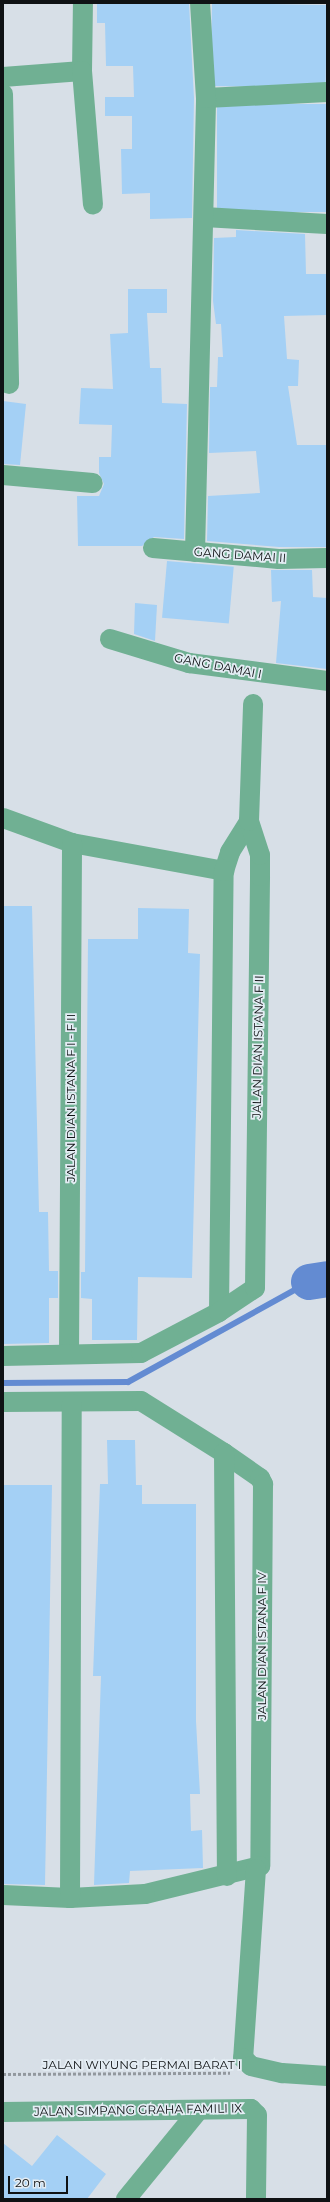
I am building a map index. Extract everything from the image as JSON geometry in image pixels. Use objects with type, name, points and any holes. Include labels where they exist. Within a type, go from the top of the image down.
[{"type":"street","points":[[83,3],[82,71],[93,204]]},
{"type":"street","points":[[195,552],[206,98],[200,3]]},
{"type":"street","points":[[3,77],[82,71]]},
{"type":"street","points":[[206,98],[327,92]]},
{"type":"street","points":[[3,94],[9,384]]},
{"type":"street","points":[[204,217],[286,219],[327,224]]},
{"type":"street","points":[[3,475],[93,483]]},
{"type":"street","name":"GANG DAMAI II","points":[[153,548],[279,559],[327,558]]},
{"type":"street","name":"GANG DAMAI I","points":[[110,639],[189,663],[327,681]]},
{"type":"street","points":[[219,1312],[224,871],[230,852],[250,821],[253,704]]},
{"type":"street","points":[[3,818],[72,842],[224,871]]},
{"type":"street","name":"JALAN DIAN ISTANA F II","points":[[3,1356],[140,1353],[219,1312],[256,1285],[260,856],[250,821]]},
{"type":"street","name":"JALAN DIAN ISTANA F I - F II","points":[[69,1354],[72,842]]},
{"type":"street","name":"JALAN DIAN ISTANA F IV","points":[[3,1402],[72,1404],[141,1401],[224,1453],[263,1481],[258,1864]]},
{"type":"street","points":[[70,1898],[72,1404]]},
{"type":"street","points":[[224,1453],[226,1876]]},
{"type":"street","points":[[3,1895],[70,1898],[145,1894],[226,1876],[258,1864],[242,2046],[244,2058],[251,2066],[282,2073],[327,2076]]},
{"type":"street","name":"JALAN SIMPANG GRAHA FAMILI IX","points":[[3,2112],[198,2111],[251,2109],[256,2112],[256,2199]]},
{"type":"street","points":[[126,2199],[198,2111]]},
{"type":"path","name":"JALAN WIYUNG PERMAI BARAT I","points":[[3,2074],[234,2073]]},
{"type":"building","points":[[97,3],[189,3],[194,98],[192,218],[150,219],[150,193],[122,194],[121,149],[132,149],[132,116],[105,116],[105,97],[134,97],[133,66],[106,66],[105,23],[97,23]]},
{"type":"building","points":[[212,3],[327,5],[326,88],[211,86]]},
{"type":"building","points":[[217,104],[327,104],[327,212],[217,212]]},
{"type":"building","points":[[236,230],[305,234],[306,274],[327,274],[327,315],[284,316],[287,359],[299,360],[298,386],[288,386],[297,445],[327,445],[327,547],[279,547],[207,541],[208,496],[260,493],[256,451],[209,453],[210,387],[217,387],[218,357],[223,357],[221,324],[216,324],[213,301],[214,238],[236,237]]},
{"type":"building","points":[[128,289],[167,289],[167,313],[147,313],[150,368],[161,368],[162,403],[187,404],[184,539],[154,537],[142,546],[78,546],[77,496],[99,496],[104,484],[99,473],[99,457],[111,457],[112,425],[79,424],[81,388],[113,389],[110,334],[128,333]]},
{"type":"building","points":[[3,401],[26,404],[20,465],[3,464]]},
{"type":"building","points":[[167,561],[234,567],[229,624],[162,618]]},
{"type":"building","points":[[271,570],[312,570],[313,597],[327,598],[327,669],[276,663],[281,601],[272,602]]},
{"type":"building","points":[[135,603],[157,605],[155,641],[134,634]]},
{"type":"building","points":[[3,906],[32,906],[39,1212],[48,1212],[49,1271],[58,1271],[58,1298],[49,1298],[49,1343],[3,1344]]},
{"type":"building","points":[[138,908],[189,909],[188,953],[200,954],[192,1278],[138,1277],[137,1340],[92,1340],[92,1299],[81,1298],[81,1272],[85,1272],[88,939],[138,939]]},
{"type":"building","points":[[107,1440],[135,1440],[136,1485],[142,1485],[142,1504],[196,1504],[196,1721],[200,1794],[190,1794],[191,1831],[202,1830],[203,1868],[130,1871],[129,1883],[94,1885],[101,1676],[93,1676],[100,1484],[108,1484]]},
{"type":"building","points":[[3,1485],[52,1485],[45,1885],[3,1884]]},
{"type":"building","points":[[57,2135],[106,2174],[87,2199],[3,2199],[3,2143],[32,2166]]},
{"type":"waterway","points":[[309,1282],[327,1279]]},
{"type":"waterway","points":[[3,1383],[128,1382],[309,1282]]}]
